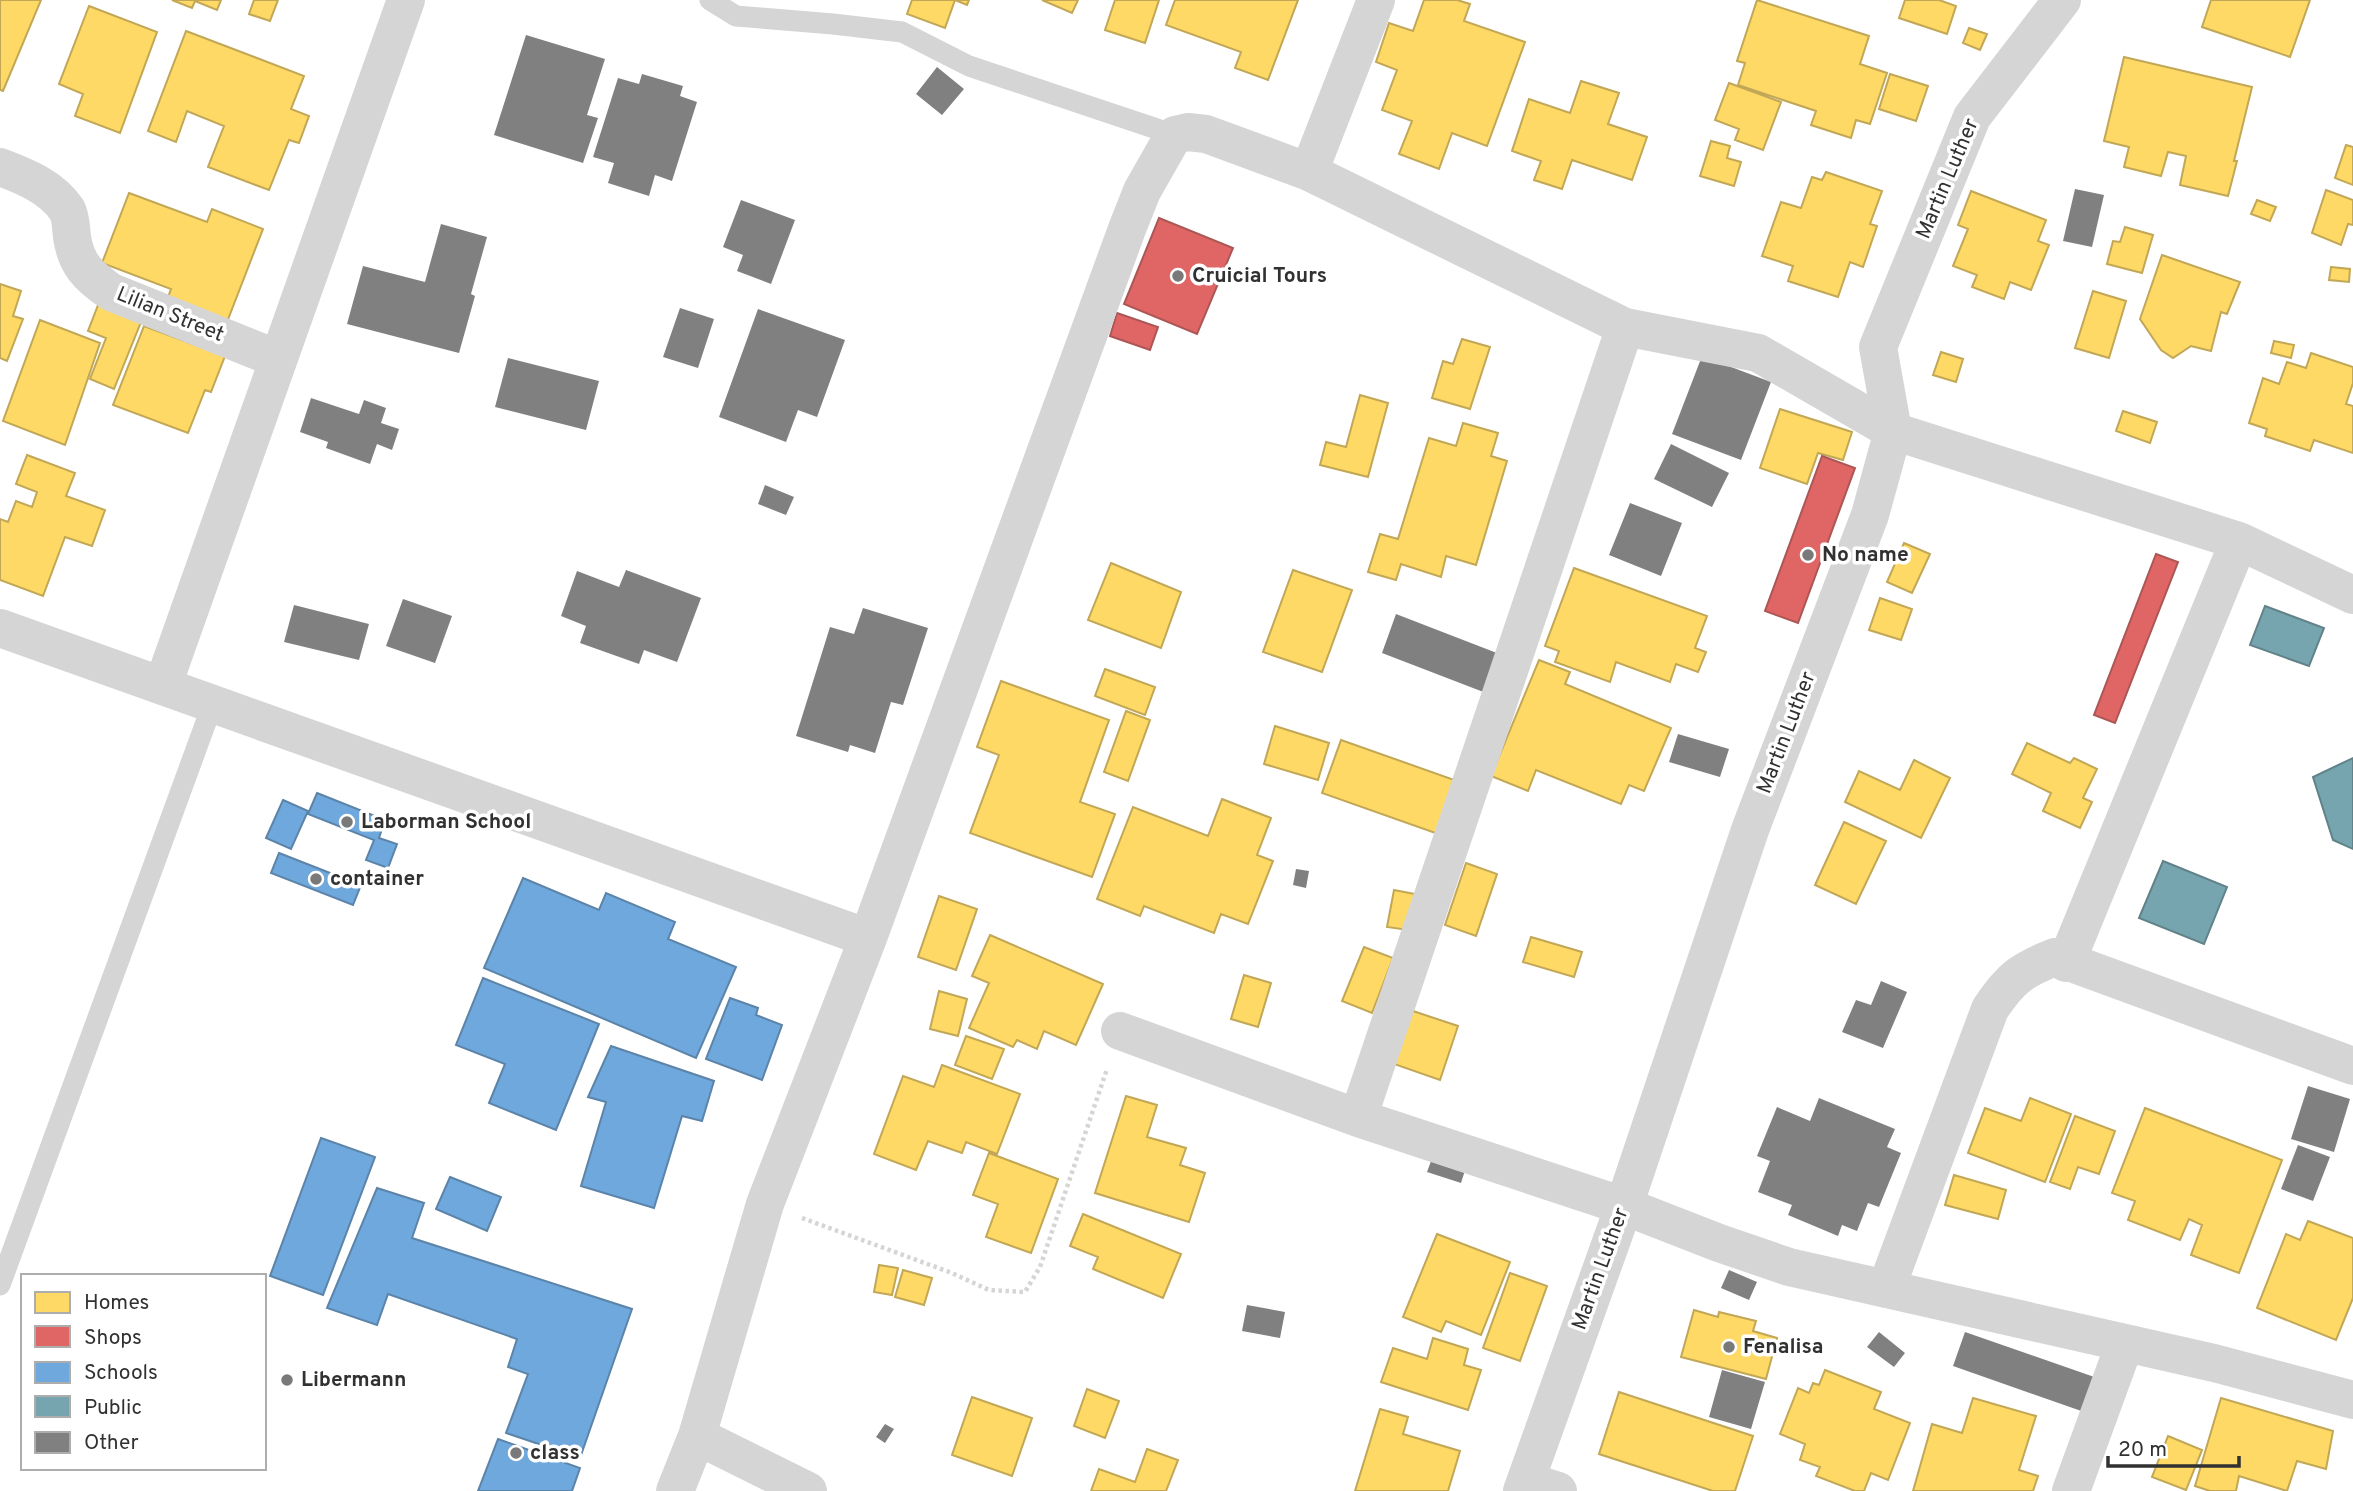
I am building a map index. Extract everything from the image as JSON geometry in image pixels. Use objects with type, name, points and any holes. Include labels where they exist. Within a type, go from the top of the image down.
[{"type":"street","points":[[163,685],[406,0]]},
{"type":"street","points":[[1309,172],[1376,0]]},
{"type":"street","name":"Martin Luther","points":[[1535,1488],[1624,1206],[1750,830],[1870,515],[1893,431],[1878,347],[1972,117],[2062,0]]},
{"type":"street","points":[[675,1491],[697,1436],[765,1204],[869,938],[1128,229],[1153,171],[1175,135],[1188,132],[1206,134],[1309,172],[1625,327],[1758,353],[1893,431],[2239,541],[2353,595]]},
{"type":"street","name":"Lilian Street","points":[[0,167],[51,192],[68,212],[75,254],[95,281],[111,292],[278,359]]},
{"type":"street","points":[[1358,1118],[1625,327]]},
{"type":"street","points":[[2066,962],[2239,541]]},
{"type":"street","points":[[0,628],[869,938]]},
{"type":"street","points":[[1886,1289],[1990,1009],[2006,986],[2028,967],[2055,957],[2353,1066]]},
{"type":"street","points":[[1120,1031],[1358,1118],[1624,1206],[1719,1243],[1789,1266],[2214,1363],[2353,1400]]},
{"type":"street","points":[[2071,1491],[2124,1343]]},
{"type":"street","points":[[697,1436],[808,1491]]},
{"type":"lane","points":[[710,0],[736,16],[902,32],[969,66],[1175,135]]},
{"type":"lane","points":[[0,1285],[213,703]]},
{"type":"path","points":[[765,1204],[952,1273],[989,1290],[1025,1292],[1040,1267],[1120,1031]]},
{"type":"building: Homes","points":[[0,0],[41,0],[3,91],[0,90]]},
{"type":"building: Homes","points":[[172,0],[221,0],[217,10],[195,1],[192,8]]},
{"type":"building: Homes","points":[[254,0],[278,0],[270,21],[249,14]]},
{"type":"building: Homes","points":[[912,0],[955,0],[945,28],[907,14]]},
{"type":"building: Homes","points":[[955,0],[969,0],[967,5]]},
{"type":"building: Homes","points":[[1042,0],[1078,0],[1072,13]]},
{"type":"building: Homes","points":[[1115,0],[1159,0],[1145,43],[1105,30]]},
{"type":"building: Homes","points":[[1175,0],[1298,0],[1268,80],[1235,68],[1241,52],[1166,25]]},
{"type":"building: Homes","points":[[1424,0],[1457,0],[1470,4],[1464,21],[1525,42],[1487,146],[1452,133],[1439,169],[1399,154],[1412,121],[1382,110],[1397,70],[1376,62],[1389,23],[1413,31]]},
{"type":"building: Homes","points":[[1757,0],[1869,36],[1860,64],[1887,73],[1870,124],[1856,120],[1851,138],[1811,125],[1816,111],[1738,85],[1745,63],[1737,61]]},
{"type":"building: Homes","points":[[1905,0],[1939,0],[1956,6],[1947,34],[1899,18]]},
{"type":"building: Homes","points":[[2211,0],[2310,0],[2290,57],[2202,27]]},
{"type":"building: Homes","points":[[89,6],[157,32],[120,133],[75,116],[83,94],[59,84]]},
{"type":"building: Homes","points":[[1969,28],[1987,34],[1980,50],[1963,43]]},
{"type":"building: Homes","points":[[186,31],[304,76],[291,109],[309,116],[299,143],[289,140],[269,190],[208,167],[224,126],[187,111],[176,142],[148,131]]},
{"type":"building: Homes","points":[[2124,57],[2252,87],[2228,196],[2180,185],[2186,156],[2168,152],[2161,176],[2124,167],[2129,147],[2104,141]]},
{"type":"building: Homes","points":[[1890,74],[1928,86],[1916,121],[1879,109]]},
{"type":"building: Homes","points":[[1581,81],[1619,93],[1608,124],[1647,137],[1632,180],[1572,160],[1562,189],[1534,180],[1541,161],[1512,151],[1529,99],[1570,113]]},
{"type":"building: Homes","points":[[1729,83],[1781,102],[1763,150],[1735,140],[1739,129],[1715,120]]},
{"type":"building: Homes","points":[[1711,141],[1730,146],[1727,158],[1741,162],[1734,186],[1700,176]]},
{"type":"building: Homes","points":[[2346,145],[2353,147],[2353,185],[2335,178]]},
{"type":"building: Homes","points":[[1826,172],[1882,191],[1870,224],[1877,226],[1863,267],[1850,262],[1838,297],[1788,281],[1793,266],[1762,256],[1781,202],[1801,208],[1812,177],[1822,180]]},
{"type":"building: Homes","points":[[2326,190],[2353,200],[2353,225],[2348,224],[2341,245],[2312,233]]},
{"type":"building: Homes","points":[[1971,191],[2046,220],[2038,241],[2049,245],[2031,290],[2010,282],[2004,299],[1972,287],[1977,275],[1953,266],[1968,229],[1958,225]]},
{"type":"building: Homes","points":[[129,193],[207,222],[212,209],[263,229],[227,322],[167,300],[171,289],[102,263]]},
{"type":"building: Homes","points":[[2257,200],[2276,207],[2270,221],[2251,214]]},
{"type":"building: Homes","points":[[2125,227],[2153,235],[2142,273],[2107,264],[2113,241],[2120,242]]},
{"type":"building: Homes","points":[[2162,255],[2240,282],[2227,314],[2221,312],[2211,351],[2191,346],[2173,358],[2161,350],[2140,319]]},
{"type":"building: Homes","points":[[2331,267],[2350,269],[2349,282],[2329,280]]},
{"type":"building: Homes","points":[[0,284],[21,291],[13,316],[23,319],[7,361],[0,358]]},
{"type":"building: Homes","points":[[2093,291],[2126,301],[2109,358],[2075,348]]},
{"type":"building: Homes","points":[[100,300],[143,317],[114,389],[90,379],[106,338],[88,331]]},
{"type":"building: Homes","points":[[40,320],[100,343],[65,445],[3,421]]},
{"type":"building: Homes","points":[[144,326],[225,356],[211,392],[205,390],[188,433],[113,405]]},
{"type":"building: Homes","points":[[1462,339],[1490,347],[1470,409],[1432,398],[1443,361],[1453,364]]},
{"type":"building: Homes","points":[[2274,341],[2294,345],[2291,358],[2271,353]]},
{"type":"building: Homes","points":[[1941,352],[1963,359],[1956,382],[1933,375]]},
{"type":"building: Homes","points":[[2311,353],[2353,367],[2353,383],[2346,404],[2353,406],[2353,453],[2314,440],[2310,451],[2265,436],[2267,429],[2249,423],[2263,378],[2279,384],[2287,362],[2306,368]]},
{"type":"building: Homes","points":[[1360,395],[1388,403],[1368,477],[1320,465],[1326,442],[1346,447]]},
{"type":"building: Homes","points":[[1780,409],[1852,432],[1843,460],[1818,453],[1807,484],[1760,468]]},
{"type":"building: Homes","points":[[2123,411],[2157,422],[2150,443],[2116,431]]},
{"type":"building: Homes","points":[[1463,423],[1498,433],[1491,456],[1507,461],[1476,565],[1446,556],[1441,577],[1401,564],[1396,580],[1368,572],[1380,534],[1398,539],[1429,438],[1456,446]]},
{"type":"building: Homes","points":[[27,455],[75,473],[66,496],[105,510],[92,546],[65,537],[43,596],[0,580],[0,519],[8,522],[16,501],[32,507],[37,492],[16,484]]},
{"type":"building: Homes","points":[[1904,543],[1930,554],[1912,593],[1887,582]]},
{"type":"building: Homes","points":[[1111,563],[1181,592],[1161,648],[1088,620]]},
{"type":"building: Homes","points":[[1574,568],[1707,616],[1695,648],[1706,652],[1698,672],[1676,664],[1670,682],[1616,662],[1610,682],[1555,662],[1559,651],[1545,646]]},
{"type":"building: Homes","points":[[1293,570],[1352,590],[1322,672],[1263,652]]},
{"type":"building: Homes","points":[[1880,598],[1912,609],[1901,640],[1869,630]]},
{"type":"building: Homes","points":[[1539,660],[1570,672],[1565,684],[1671,728],[1644,791],[1629,785],[1621,804],[1536,770],[1528,791],[1491,776]]},
{"type":"building: Homes","points":[[1105,669],[1155,687],[1145,715],[1095,696]]},
{"type":"building: Homes","points":[[1001,681],[1109,720],[1080,802],[1115,814],[1092,877],[970,833],[999,755],[977,747]]},
{"type":"building: Homes","points":[[1126,711],[1150,720],[1128,781],[1104,772]]},
{"type":"building: Homes","points":[[1275,726],[1329,743],[1318,780],[1264,764]]},
{"type":"building: Homes","points":[[1341,740],[1460,782],[1441,835],[1322,793]]},
{"type":"building: Homes","points":[[2027,743],[2070,763],[2074,758],[2097,769],[2083,798],[2092,802],[2080,828],[2043,811],[2051,793],[2012,774]]},
{"type":"building: Homes","points":[[1914,760],[1950,778],[1921,838],[1845,802],[1859,771],[1900,790]]},
{"type":"building: Homes","points":[[1222,799],[1271,818],[1257,855],[1273,861],[1248,924],[1221,914],[1214,933],[1144,906],[1140,916],[1097,899],[1133,807],[1208,836]]},
{"type":"building: Homes","points":[[1844,822],[1886,841],[1856,904],[1815,885]]},
{"type":"building: Homes","points":[[1466,863],[1497,874],[1476,936],[1445,925]]},
{"type":"building: Homes","points":[[1394,890],[1415,894],[1408,930],[1387,927]]},
{"type":"building: Homes","points":[[939,896],[977,909],[956,970],[918,957]]},
{"type":"building: Homes","points":[[990,935],[1103,984],[1076,1045],[1044,1031],[1037,1049],[1017,1040],[1013,1047],[969,1028],[989,983],[972,976]]},
{"type":"building: Homes","points":[[1531,937],[1582,952],[1574,977],[1523,962]]},
{"type":"building: Homes","points":[[1364,947],[1393,958],[1372,1013],[1342,1001]]},
{"type":"building: Homes","points":[[1244,975],[1271,983],[1258,1027],[1231,1019]]},
{"type":"building: Homes","points":[[939,991],[967,999],[958,1036],[930,1029]]},
{"type":"building: Homes","points":[[1413,1011],[1458,1026],[1440,1080],[1394,1064]]},
{"type":"building: Homes","points":[[966,1036],[1004,1049],[992,1079],[955,1065]]},
{"type":"building: Homes","points":[[942,1065],[1020,1094],[997,1154],[966,1142],[962,1153],[928,1141],[916,1170],[874,1154],[903,1076],[934,1087]]},
{"type":"building: Homes","points":[[1126,1096],[1157,1105],[1147,1137],[1186,1148],[1180,1165],[1205,1173],[1189,1222],[1095,1193]]},
{"type":"building: Homes","points":[[2030,1098],[2071,1114],[2045,1182],[1968,1153],[1985,1108],[2021,1121]]},
{"type":"building: Homes","points":[[2145,1108],[2282,1160],[2239,1273],[2191,1255],[2202,1225],[2189,1219],[2180,1240],[2128,1220],[2135,1201],[2112,1193]]},
{"type":"building: Homes","points":[[2075,1116],[2115,1131],[2099,1174],[2078,1167],[2070,1189],[2050,1182]]},
{"type":"building: Homes","points":[[989,1153],[1058,1179],[1031,1253],[986,1237],[998,1204],[973,1195]]},
{"type":"building: Homes","points":[[1954,1175],[2006,1190],[1998,1219],[1945,1205]]},
{"type":"building: Homes","points":[[1083,1214],[1181,1254],[1163,1298],[1093,1269],[1098,1257],[1070,1246]]},
{"type":"building: Homes","points":[[2308,1221],[2353,1238],[2353,1298],[2336,1340],[2257,1308],[2286,1234],[2300,1240]]},
{"type":"building: Homes","points":[[1437,1234],[1510,1262],[1481,1335],[1446,1321],[1441,1332],[1403,1317]]},
{"type":"building: Homes","points":[[879,1265],[898,1268],[892,1295],[874,1292]]},
{"type":"building: Homes","points":[[903,1270],[932,1278],[924,1305],[895,1297]]},
{"type":"building: Homes","points":[[1510,1273],[1547,1286],[1520,1361],[1483,1348]]},
{"type":"building: Homes","name":"Fenalisa","points":[[1694,1310],[1718,1317],[1719,1312],[1756,1321],[1753,1331],[1777,1338],[1766,1379],[1681,1357]]},
{"type":"building: Homes","points":[[1433,1338],[1468,1349],[1464,1365],[1481,1370],[1468,1410],[1381,1382],[1393,1348],[1427,1359]]},
{"type":"building: Homes","points":[[1825,1370],[1881,1392],[1874,1409],[1910,1423],[1888,1480],[1871,1473],[1864,1491],[1855,1491],[1816,1476],[1820,1467],[1800,1460],[1805,1444],[1780,1434],[1798,1388],[1809,1393],[1813,1383],[1819,1385]]},
{"type":"building: Homes","points":[[1087,1389],[1119,1401],[1105,1438],[1074,1426]]},
{"type":"building: Homes","points":[[1619,1392],[1753,1436],[1735,1491],[1713,1491],[1599,1454]]},
{"type":"building: Homes","points":[[972,1397],[1032,1418],[1012,1476],[952,1455]]},
{"type":"building: Homes","points":[[1973,1398],[2036,1416],[2019,1470],[2038,1476],[2033,1491],[1913,1491],[1932,1424],[1962,1433]]},
{"type":"building: Homes","points":[[2221,1398],[2333,1431],[2326,1469],[2297,1461],[2287,1491],[2239,1476],[2236,1491],[2210,1491],[2195,1486]]},
{"type":"building: Homes","points":[[1380,1409],[1408,1417],[1403,1434],[1460,1451],[1448,1491],[1355,1491]]},
{"type":"building: Homes","points":[[2168,1436],[2202,1450],[2186,1490],[2152,1477]]},
{"type":"building: Homes","points":[[1147,1449],[1178,1460],[1166,1491],[1091,1491],[1099,1469],[1135,1482]]},
{"type":"building: Shops","name":"Cruicial Tours","points":[[1159,218],[1233,248],[1197,334],[1124,304]]},
{"type":"building: Shops","name":"Cruicial Tours","points":[[1117,313],[1158,327],[1150,350],[1110,336]]},
{"type":"building: Shops","points":[[1822,456],[1855,468],[1798,623],[1765,611]]},
{"type":"building: Shops","points":[[2156,554],[2178,562],[2115,723],[2094,715]]},
{"type":"building: Schools","points":[[317,793],[385,820],[379,838],[397,844],[388,868],[366,860],[374,840],[308,814]]},
{"type":"building: Schools","points":[[283,800],[308,811],[291,849],[266,838]]},
{"type":"building: Schools","name":"container","points":[[279,853],[361,885],[353,905],[271,873]]},
{"type":"building: Schools","points":[[523,878],[599,910],[606,893],[675,922],[668,939],[736,967],[696,1058],[484,968]]},
{"type":"building: Schools","points":[[483,978],[599,1024],[556,1130],[489,1103],[505,1064],[456,1045]]},
{"type":"building: Schools","points":[[730,998],[758,1008],[756,1015],[782,1025],[762,1080],[706,1059]]},
{"type":"building: Schools","points":[[611,1046],[714,1081],[702,1121],[682,1116],[654,1208],[581,1186],[606,1102],[588,1097]]},
{"type":"building: Schools","points":[[321,1138],[375,1157],[323,1295],[270,1276]]},
{"type":"building: Schools","points":[[450,1177],[501,1197],[487,1231],[436,1209]]},
{"type":"building: Schools","points":[[377,1188],[424,1203],[412,1238],[632,1309],[580,1458],[506,1433],[528,1374],[508,1367],[517,1339],[388,1294],[377,1325],[327,1308]]},
{"type":"building: Schools","name":"class","points":[[498,1439],[580,1468],[572,1491],[478,1491]]},
{"type":"building: Public","points":[[2265,606],[2324,628],[2309,666],[2250,645]]},
{"type":"building: Public","points":[[2353,758],[2353,849],[2333,840],[2313,777]]},
{"type":"building: Public","points":[[2163,861],[2227,887],[2204,944],[2139,918]]},
{"type":"building: Other","points":[[526,35],[605,59],[587,115],[598,118],[583,163],[494,135]]},
{"type":"building: Other","points":[[937,67],[964,89],[942,115],[916,94]]},
{"type":"building: Other","points":[[642,74],[683,86],[680,96],[697,102],[672,181],[655,175],[649,196],[608,183],[614,163],[593,157],[618,78],[639,84]]},
{"type":"building: Other","points":[[2075,189],[2104,195],[2092,247],[2063,241]]},
{"type":"building: Other","points":[[741,200],[795,220],[771,284],[737,271],[743,255],[723,247]]},
{"type":"building: Other","points":[[441,224],[487,237],[471,294],[475,296],[459,353],[347,324],[363,266],[425,282]]},
{"type":"building: Other","points":[[680,308],[714,319],[698,368],[663,357]]},
{"type":"building: Other","points":[[758,309],[845,340],[817,417],[798,410],[786,442],[719,417]]},
{"type":"building: Other","points":[[1702,356],[1771,382],[1741,460],[1672,434]]},
{"type":"building: Other","points":[[508,358],[599,381],[586,430],[495,407]]},
{"type":"building: Other","points":[[311,398],[359,414],[364,400],[386,408],[381,423],[399,429],[392,450],[377,444],[370,464],[326,448],[328,442],[300,432]]},
{"type":"building: Other","points":[[1671,444],[1729,473],[1712,507],[1654,479]]},
{"type":"building: Other","points":[[765,485],[794,497],[786,515],[758,504]]},
{"type":"building: Other","points":[[1630,503],[1682,523],[1661,576],[1609,555]]},
{"type":"building: Other","points":[[626,570],[701,598],[677,662],[644,650],[639,664],[580,643],[586,626],[561,616],[577,571],[619,587]]},
{"type":"building: Other","points":[[403,599],[452,616],[435,663],[386,646]]},
{"type":"building: Other","points":[[294,605],[369,624],[359,660],[284,642]]},
{"type":"building: Other","points":[[863,608],[928,628],[903,705],[891,702],[875,753],[850,745],[848,752],[796,736],[830,627],[854,634]]},
{"type":"building: Other","points":[[1396,614],[1502,655],[1486,693],[1382,653]]},
{"type":"building: Other","points":[[1678,734],[1729,749],[1720,777],[1669,762]]},
{"type":"building: Other","points":[[1296,869],[1309,871],[1306,888],[1293,885]]},
{"type":"building: Other","points":[[1881,981],[1907,992],[1883,1048],[1842,1032],[1856,1000],[1871,1005]]},
{"type":"building: Other","points":[[2308,1086],[2350,1099],[2334,1152],[2291,1139]]},
{"type":"building: Other","points":[[1819,1098],[1895,1129],[1887,1147],[1901,1153],[1879,1207],[1868,1203],[1857,1231],[1842,1225],[1838,1236],[1788,1215],[1792,1205],[1758,1192],[1770,1161],[1757,1156],[1777,1107],[1810,1121]]},
{"type":"building: Other","points":[[2298,1145],[2330,1157],[2313,1201],[2281,1189]]},
{"type":"building: Other","points":[[1434,1153],[1467,1164],[1461,1183],[1427,1172]]},
{"type":"building: Other","points":[[1729,1270],[1757,1282],[1749,1300],[1721,1288]]},
{"type":"building: Other","points":[[1247,1305],[1285,1312],[1280,1338],[1242,1331]]},
{"type":"building: Other","points":[[1879,1332],[1905,1353],[1894,1367],[1867,1347]]},
{"type":"building: Other","points":[[1965,1332],[2100,1379],[2087,1413],[1953,1366]]},
{"type":"building: Other","points":[[1722,1370],[1765,1382],[1751,1429],[1709,1417]]},
{"type":"building: Other","points":[[885,1424],[894,1429],[885,1443],[876,1437]]},
{"type":"place","name":"Cruicial Tours","points":[[1178,276]]},
{"type":"place","name":"No name","points":[[1808,555]]},
{"type":"place","name":"Laborman School","points":[[347,822]]},
{"type":"place","name":"container","points":[[316,879]]},
{"type":"place","name":"Fenalisa","points":[[1729,1347]]},
{"type":"place","name":"Libermann","points":[[287,1380]]},
{"type":"place","name":"class","points":[[516,1453]]}]
